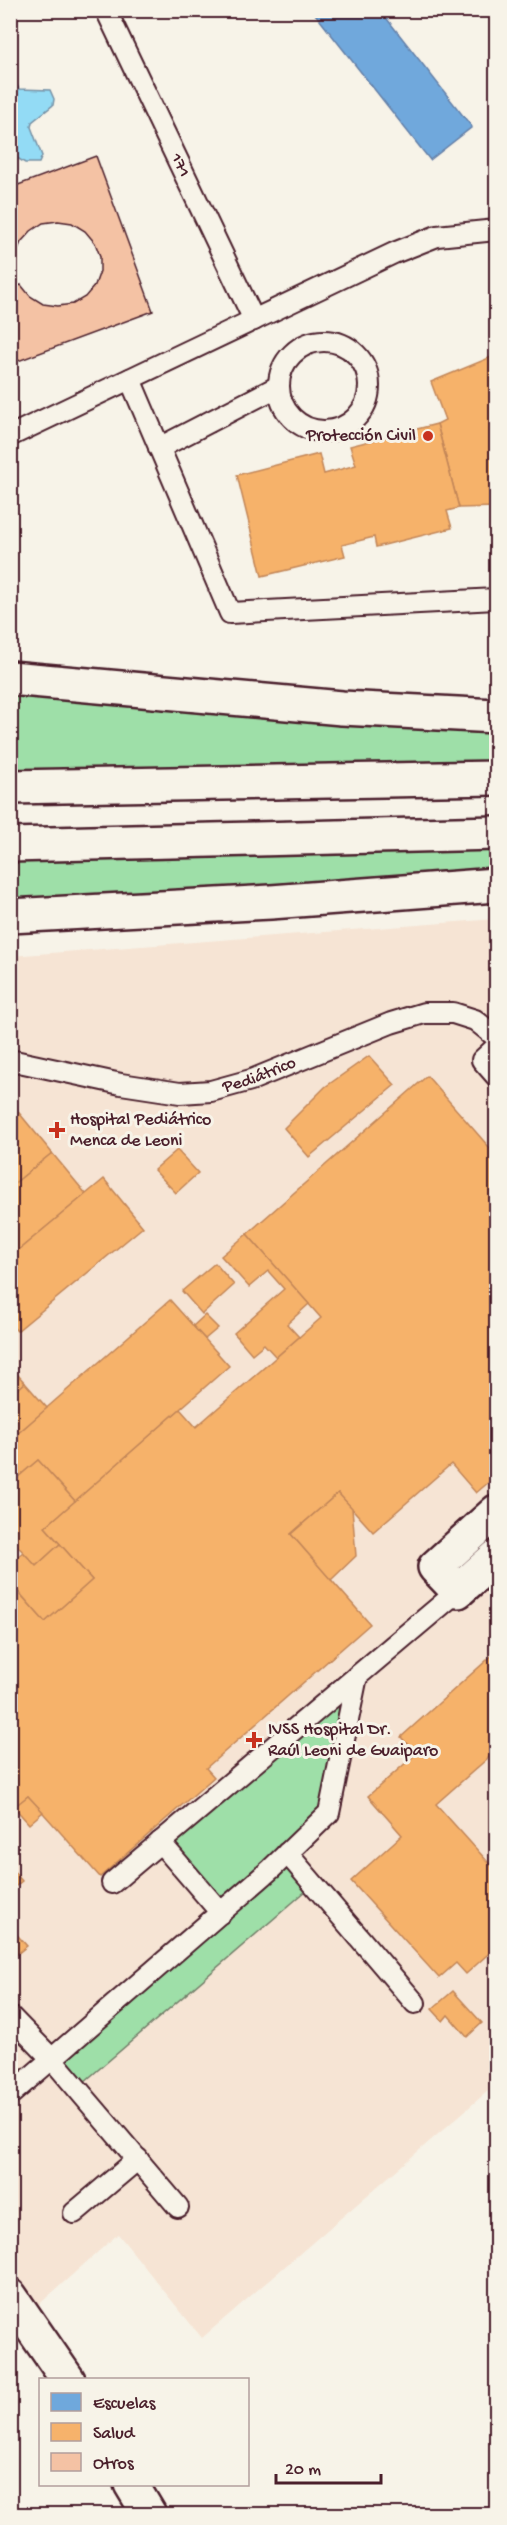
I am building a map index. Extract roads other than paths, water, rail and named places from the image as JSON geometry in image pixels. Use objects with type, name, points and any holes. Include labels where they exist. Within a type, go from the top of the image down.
[{"type":"main road","points":[[10,678],[342,708],[496,716]]},
{"type":"main road","points":[[10,787],[496,778]]},
{"type":"main road","points":[[10,845],[496,833]]},
{"type":"main road","points":[[10,916],[271,902],[496,885]]},
{"type":"main road","points":[[496,1512],[435,1566],[458,1591],[496,1557]]},
{"type":"main road","points":[[10,2296],[67,2378]]},
{"type":"main road","points":[[132,2486],[149,2514]]},
{"type":"lane","name":"171","points":[[106,10],[254,320]]},
{"type":"lane","points":[[10,435],[394,253],[437,236],[496,230]]},
{"type":"lane","points":[[325,340],[340,343],[354,351],[364,363],[369,379],[368,395],[358,415],[338,429],[323,432],[307,428],[293,420],[283,407],[279,386],[279,376],[285,362],[295,350],[309,342],[325,340]]},
{"type":"lane","points":[[130,379],[230,613],[496,599]]},
{"type":"lane","points":[[159,448],[279,386]]},
{"type":"lane","name":"Pediátrico","points":[[10,1060],[121,1084],[180,1093],[212,1091],[251,1080],[391,1023],[424,1013],[453,1013],[475,1020],[496,1037]]},
{"type":"lane","points":[[496,1047],[482,1060],[496,1076]]},
{"type":"lane","points":[[112,1883],[458,1591]]},
{"type":"lane","points":[[10,2095],[220,1913],[329,1813],[357,1676]]},
{"type":"lane","points":[[160,1842],[220,1913]]},
{"type":"lane","points":[[287,1853],[415,2003]]},
{"type":"lane","points":[[10,2016],[52,2059],[178,2207]]},
{"type":"lane","points":[[74,2213],[138,2159]]},
{"type":"water","points":[[10,72],[19,89],[50,90],[54,99],[53,105],[32,122],[31,127],[42,156],[39,163],[25,163],[11,154]]},
{"type":"place","name":"Protección Civil","points":[[428,436]]},
{"type":"place","name":"Hospital Pediátrico Menca de Leoni","points":[[57,1130]]},
{"type":"place","name":"IVSS Hospital Dr. Raúl Leoni de Guaiparo","points":[[254,1740]]}]
